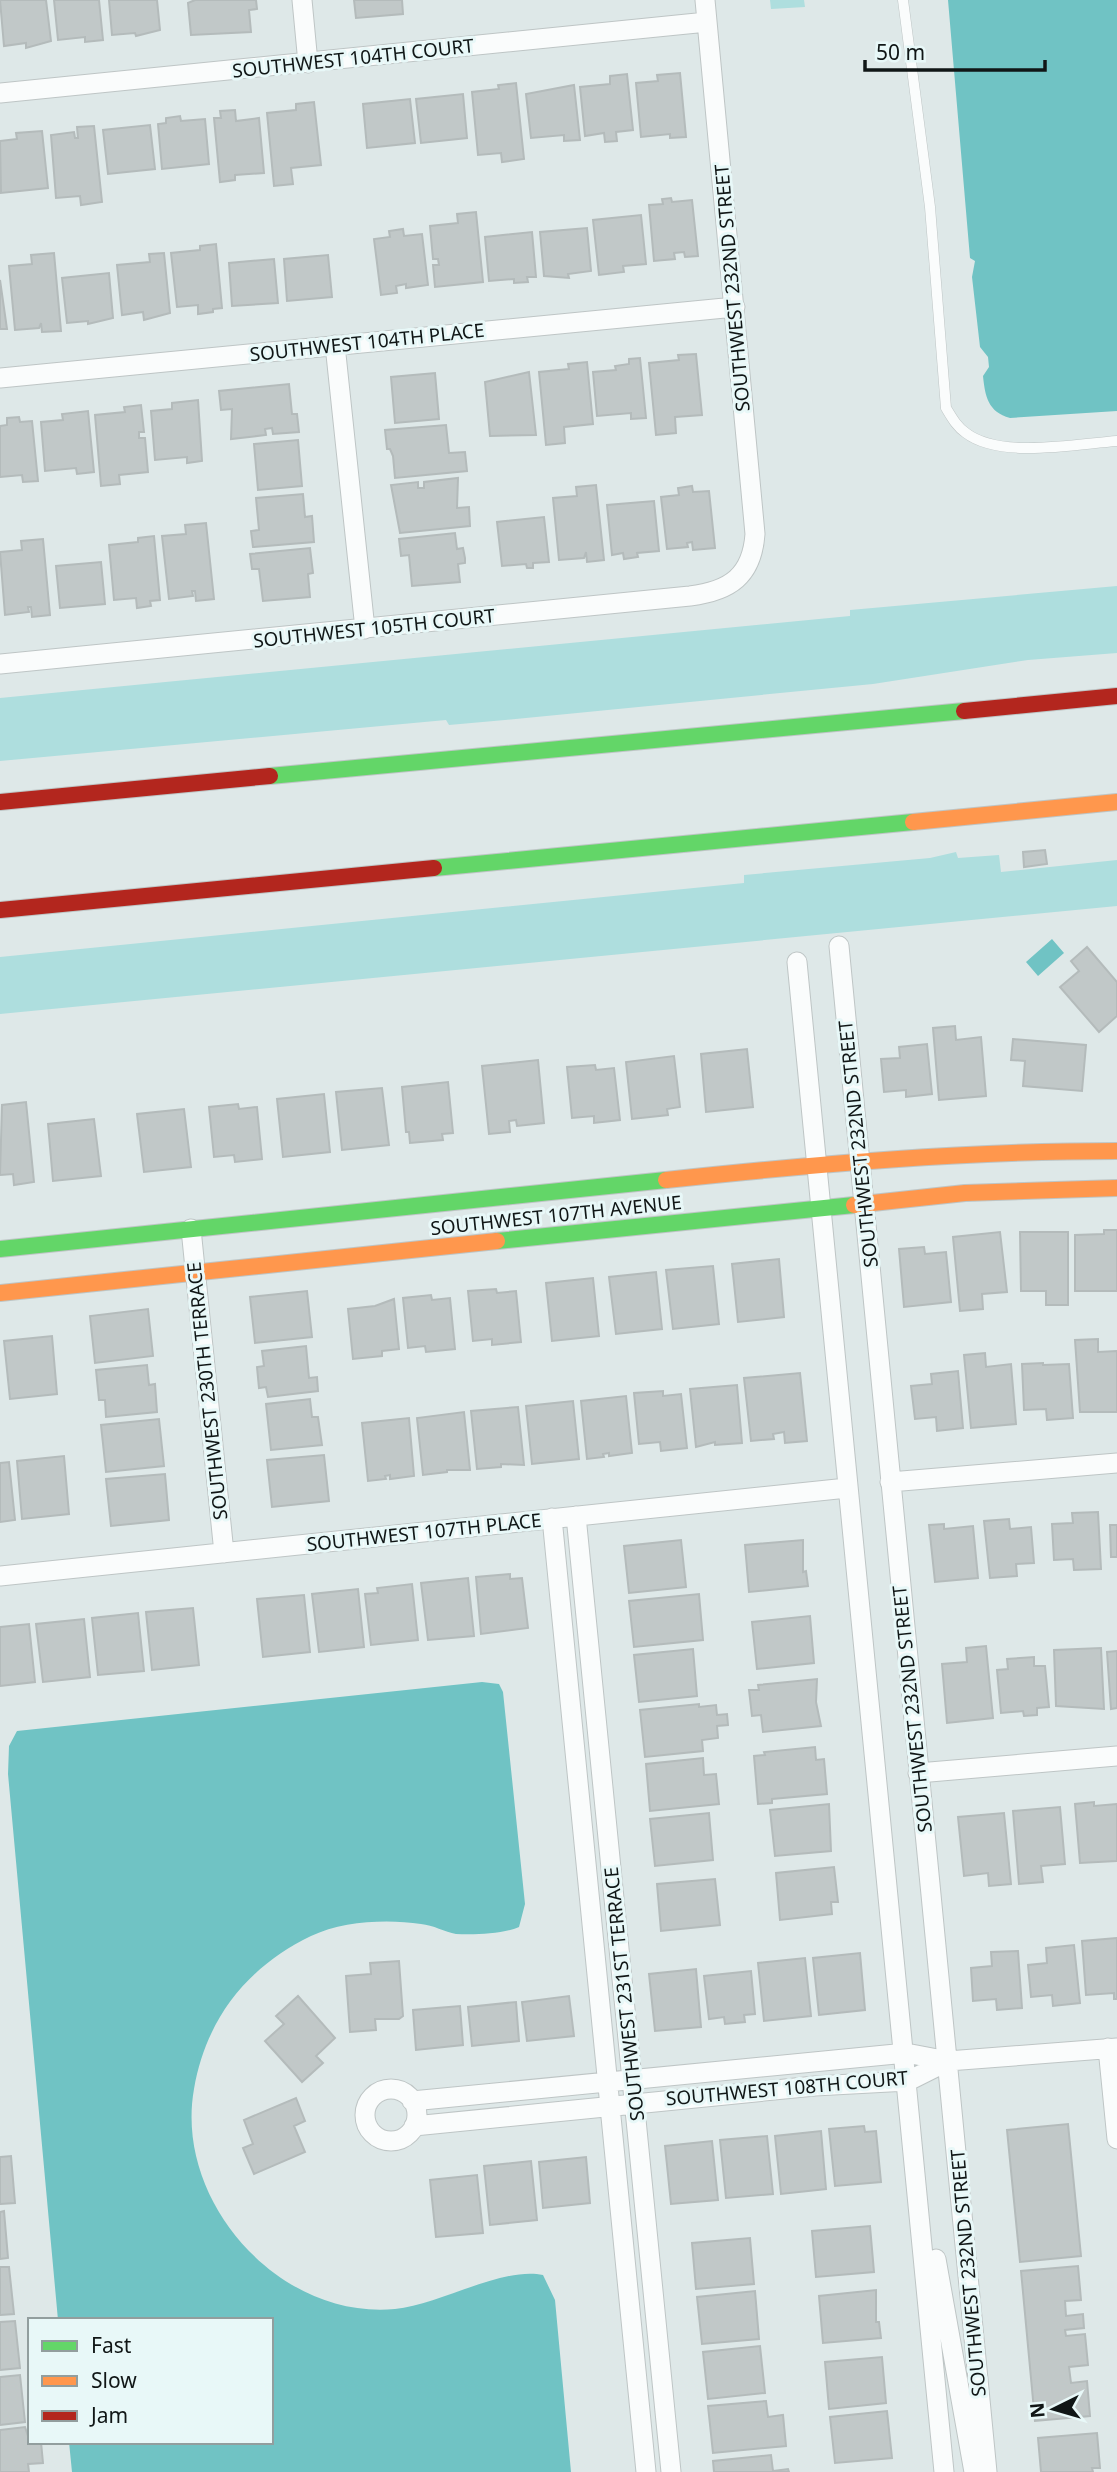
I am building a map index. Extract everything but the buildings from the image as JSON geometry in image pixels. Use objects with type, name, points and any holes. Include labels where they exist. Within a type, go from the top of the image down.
[{"type":"main road","points":[[0,802],[1117,696]]},
{"type":"main road","points":[[0,909],[1117,802]]},
{"type":"main road","name":"SOUTHWEST 107TH AVENUE","points":[[0,1249],[818,1164],[1021,1152],[1117,1151]]},
{"type":"main road","name":"SOUTHWEST 107TH AVENUE","points":[[0,1293],[986,1191],[1117,1188]]},
{"type":"street","points":[[302,0],[308,63]]},
{"type":"street","name":"SOUTHWEST 232ND STREET","points":[[705,0],[755,534],[752,559],[743,574]]},
{"type":"street","name":"SOUTHWEST 104TH COURT","points":[[0,93],[707,22]]},
{"type":"street","name":"SOUTHWEST 104TH PLACE","points":[[0,378],[735,307]]},
{"type":"street","points":[[335,345],[365,629]]},
{"type":"street","name":"SOUTHWEST 105TH COURT","points":[[0,664],[700,595],[719,590],[743,574]]},
{"type":"street","name":"SOUTHWEST 232ND STREET","points":[[839,946],[987,2472]]},
{"type":"street","points":[[797,962],[944,2472]]},
{"type":"street","name":"SOUTHWEST 230TH TERRACE","points":[[191,1230],[224,1553]]},
{"type":"street","points":[[890,1482],[1117,1464]]},
{"type":"street","name":"SOUTHWEST 107TH PLACE","points":[[0,1576],[847,1489]]},
{"type":"street","name":"SOUTHWEST 231ST TERRACE","points":[[576,1516],[671,2472]]},
{"type":"street","name":"SOUTHWEST 231ST TERRACE","points":[[552,1518],[646,2472]]},
{"type":"street","points":[[918,1773],[1117,1756]]},
{"type":"street","points":[[1113,2048],[1117,2138]]},
{"type":"street","name":"SOUTHWEST 108TH COURT","points":[[412,2101],[905,2053],[948,2061],[1113,2048]]},
{"type":"street","name":"SOUTHWEST 108TH COURT","points":[[414,2126],[815,2086],[908,2081],[948,2061]]},
{"type":"street","points":[[389,2089],[398,2090],[412,2101],[416,2118],[414,2126],[401,2138],[384,2140],[369,2129],[365,2112],[373,2096],[389,2089]]},
{"type":"street","points":[[913,2138],[974,2472]]},
{"type":"lane","points":[[903,0],[930,207],[946,408],[957,426],[968,435],[990,445],[1031,447],[1117,442]]},
{"type":"shaded area","points":[[770,0],[804,0],[805,7],[771,9]]},
{"type":"shaded area","points":[[948,0],[1117,0],[1117,411],[1010,418],[997,412],[989,402],[983,376],[989,367],[988,357],[980,347],[972,277],[975,261],[970,258]]},
{"type":"shaded area","points":[[1117,586],[1117,653],[1028,660],[873,684],[505,720],[449,725],[446,720],[0,761],[0,698],[850,616],[850,610]]},
{"type":"shaded area","points":[[956,852],[958,858],[999,855],[1001,872],[1117,860],[1117,906],[0,1014],[0,957],[744,883],[744,875],[930,858]]},
{"type":"shaded area","points":[[1052,939],[1064,953],[1038,976],[1026,962]]},
{"type":"shaded area","points":[[482,1682],[499,1684],[503,1692],[525,1904],[519,1927],[497,1933],[463,1934],[421,1924],[351,1924],[311,1936],[288,1949],[267,1963],[249,1980],[219,2018],[208,2040],[194,2089],[192,2131],[201,2172],[218,2211],[244,2245],[275,2274],[312,2295],[352,2307],[395,2309],[431,2301],[509,2276],[543,2275],[555,2300],[571,2472],[72,2472],[69,2444],[273,2444],[273,2318],[58,2318],[8,1774],[9,1746],[17,1731]]},
{"type":"traffic: fast","points":[[270,776],[964,711]]},
{"type":"traffic: fast","points":[[434,868],[913,822]]},
{"type":"traffic: fast","points":[[0,1249],[666,1180]]},
{"type":"traffic: fast","points":[[497,1241],[854,1205]]},
{"type":"traffic: slow","points":[[913,822],[1117,802]]},
{"type":"traffic: slow","points":[[666,1180],[891,1160],[1004,1153],[1117,1151]]},
{"type":"traffic: slow","points":[[854,1205],[965,1193],[1117,1188]]},
{"type":"traffic: slow","points":[[0,1293],[497,1241]]},
{"type":"traffic: jam","points":[[964,711],[1117,696]]},
{"type":"traffic: jam","points":[[0,802],[270,776]]},
{"type":"traffic: jam","points":[[0,910],[434,868]]}]
